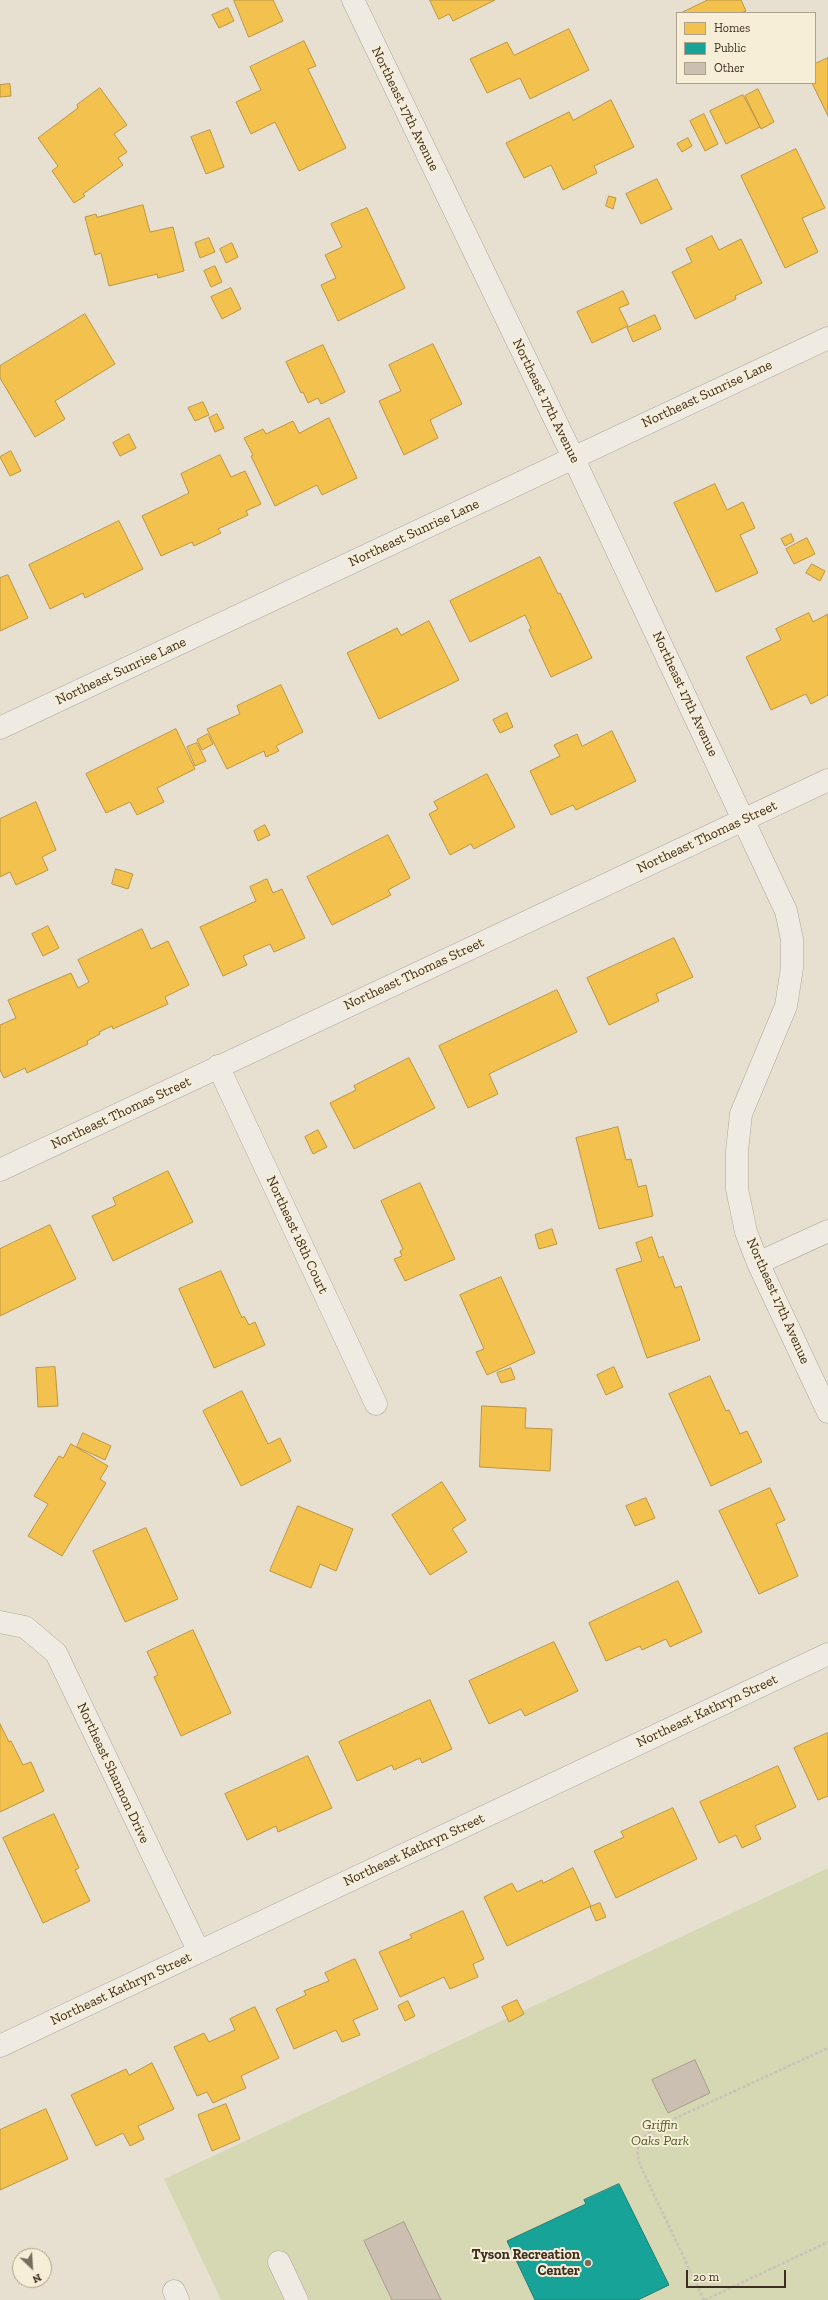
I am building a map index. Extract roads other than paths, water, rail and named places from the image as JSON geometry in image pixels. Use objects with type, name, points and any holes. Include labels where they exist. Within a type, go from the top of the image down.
[{"type":"street","name":"Northeast 17th Avenue","points":[[353,0],[573,457],[786,911],[792,940],[792,968],[786,1006],[741,1114],[737,1150],[737,1189],[746,1232],[758,1263],[828,1412]]},
{"type":"street","name":"Northeast Sunrise Lane","points":[[0,728],[828,338]]},
{"type":"street","name":"Northeast Thomas Street","points":[[0,1170],[828,780]]},
{"type":"street","name":"Northeast 18th Court","points":[[218,1066],[376,1404]]},
{"type":"street","points":[[758,1263],[828,1231]]},
{"type":"street","name":"Northeast Shannon Drive","points":[[0,1622],[25,1627],[56,1652],[198,1952]]},
{"type":"street","name":"Northeast Kathryn Street","points":[[0,2046],[828,1654]]},
{"type":"street","points":[[279,2262],[297,2300]]},
{"type":"place","name":"Tyson Recreation Center","points":[[588,2263]]},
{"type":"park label","name":"Griffin Oaks Park","points":[[660,2134]]}]
